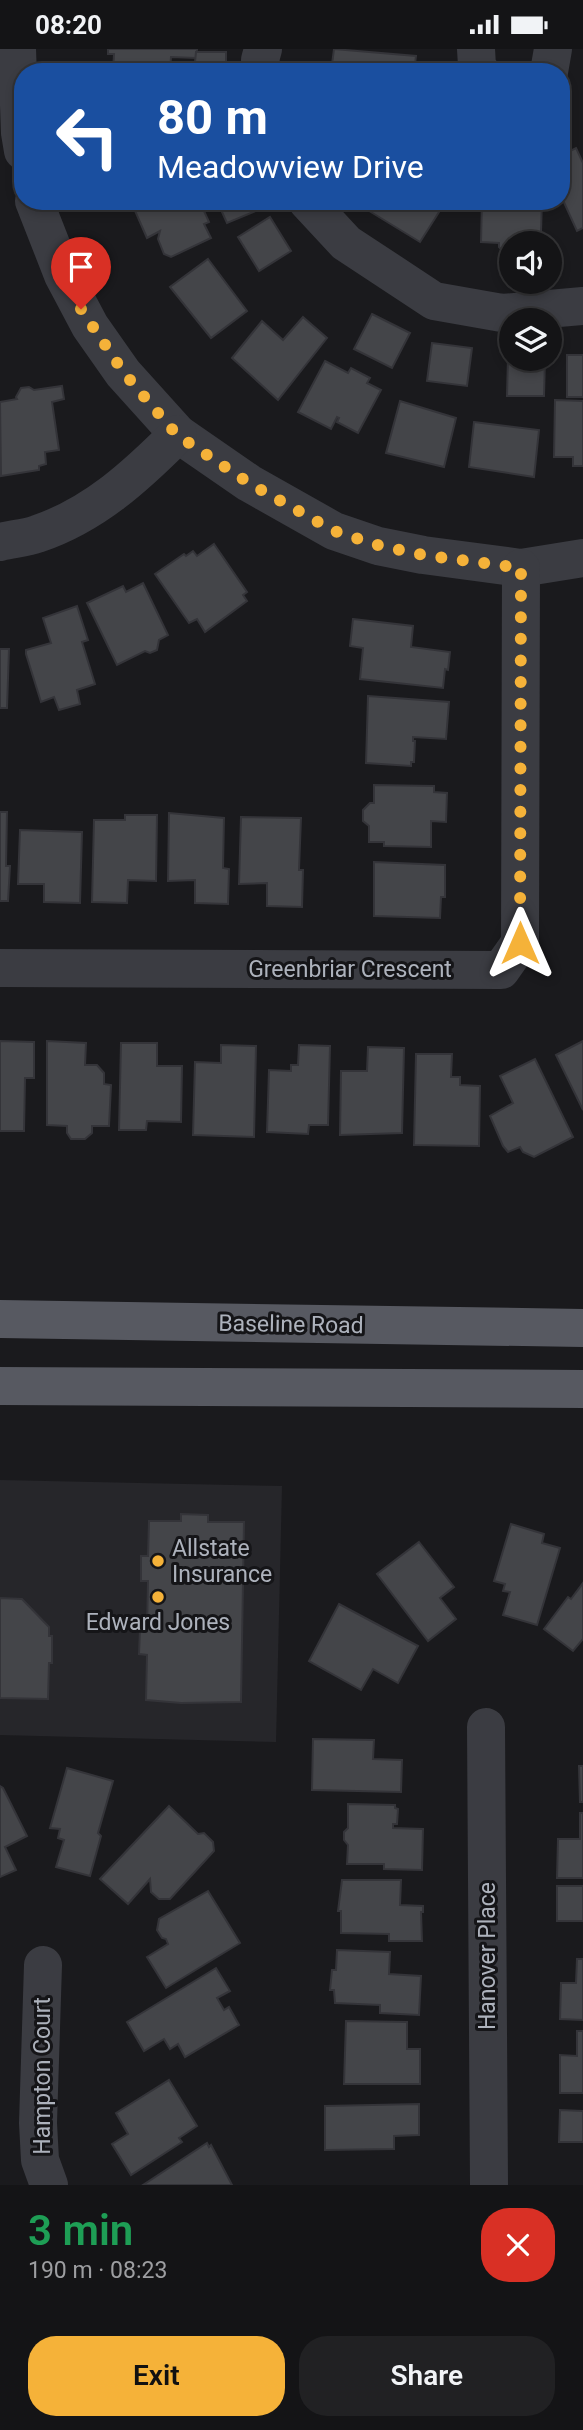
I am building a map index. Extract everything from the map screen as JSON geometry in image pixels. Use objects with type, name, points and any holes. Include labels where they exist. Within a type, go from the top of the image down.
[{"type":"main road","name":"Baseline Road","points":[[0,1319],[583,1328]]},
{"type":"main road","points":[[0,1386],[583,1389]]},
{"type":"street","points":[[38,210],[63,275],[90,326],[124,373],[177,435],[249,483],[334,531],[378,545],[423,555],[521,568],[583,558]]},
{"type":"street","points":[[315,210],[346,243],[434,301],[502,313],[583,306]]},
{"type":"street","points":[[0,542],[36,535],[73,519],[115,493],[177,435]]},
{"type":"street","name":"Greenbriar Crescent","points":[[0,968],[501,970],[520,943],[521,568]]},
{"type":"street","name":"Hanover Place","points":[[485,1727],[489,2185]]},
{"type":"street","name":"Hampton Court","points":[[43,1965],[37,2123],[40,2160],[49,2185]]},
{"type":"shaded area","points":[[0,1480],[282,1486],[276,1742],[0,1735]]},
{"type":"building","points":[[108,49],[197,49],[196,58],[171,57],[171,63],[114,63],[114,54],[108,54]]},
{"type":"building","points":[[334,49],[416,56],[415,63],[332,63]]},
{"type":"building","points":[[196,52],[226,52],[226,63],[195,63]]},
{"type":"building","points":[[576,148],[583,163],[583,228],[577,231],[567,210],[570,210],[570,151]]},
{"type":"building","points":[[135,210],[204,210],[209,222],[204,224],[211,238],[171,257],[164,254],[158,239],[160,231],[147,238]]},
{"type":"building","points":[[221,210],[258,210],[227,223]]},
{"type":"building","points":[[368,210],[440,210],[420,242]]},
{"type":"building","points":[[482,210],[542,210],[541,231],[499,231],[499,243],[481,242]]},
{"type":"building","points":[[270,217],[291,251],[259,271],[238,237]]},
{"type":"building","points":[[208,259],[247,311],[211,338],[170,287]]},
{"type":"building","points":[[372,314],[410,333],[392,368],[354,349]]},
{"type":"building","points":[[303,317],[327,338],[278,400],[232,358],[262,321],[283,340]]},
{"type":"building","points":[[432,343],[472,348],[467,386],[427,381]]},
{"type":"building","points":[[567,355],[583,355],[583,397],[567,397]]},
{"type":"building","points":[[325,361],[348,373],[351,368],[370,378],[367,383],[381,390],[358,433],[337,422],[337,417],[331,429],[298,412]]},
{"type":"building","points":[[508,371],[545,371],[544,396],[507,396]]},
{"type":"building","points":[[62,386],[64,399],[52,402],[59,450],[45,452],[46,464],[39,466],[39,470],[1,476],[0,402],[17,399],[21,388],[29,387],[34,390]]},
{"type":"building","points":[[555,400],[583,401],[583,466],[573,466],[573,457],[554,457]]},
{"type":"building","points":[[400,401],[456,418],[444,467],[386,453]]},
{"type":"building","points":[[474,422],[539,430],[534,477],[469,467]]},
{"type":"building","points":[[214,544],[247,592],[243,595],[247,601],[205,632],[197,619],[189,623],[155,574],[184,554],[186,556],[193,551],[197,556]]},
{"type":"building","points":[[143,583],[168,635],[159,640],[157,650],[150,653],[145,651],[117,665],[87,603],[123,586],[126,592]]},
{"type":"building","points":[[77,606],[88,640],[82,642],[95,684],[77,690],[80,704],[59,710],[54,697],[41,702],[26,650],[51,643],[43,618]]},
{"type":"building","points":[[353,619],[413,626],[411,647],[450,652],[443,688],[360,679],[363,648],[350,646]]},
{"type":"building","points":[[0,649],[9,649],[7,708],[0,708]]},
{"type":"building","points":[[368,696],[449,702],[446,739],[413,737],[414,762],[411,762],[411,766],[366,763]]},
{"type":"building","points":[[374,785],[434,786],[434,792],[447,793],[446,822],[431,821],[431,847],[384,846],[384,842],[369,842],[369,826],[363,821],[363,810],[370,803],[374,803]]},
{"type":"building","points":[[0,812],[7,812],[6,866],[10,866],[8,901],[0,901]]},
{"type":"building","points":[[169,813],[224,818],[223,868],[229,869],[228,904],[195,903],[195,880],[168,881]]},
{"type":"building","points":[[125,815],[157,815],[156,881],[128,880],[127,903],[92,902],[94,820],[125,820]]},
{"type":"building","points":[[241,817],[301,818],[299,870],[303,870],[302,907],[267,906],[267,883],[239,884]]},
{"type":"building","points":[[20,830],[82,832],[80,903],[44,902],[44,884],[18,884]]},
{"type":"building","points":[[374,862],[445,865],[445,897],[441,897],[440,918],[374,916]]},
{"type":"building","points":[[0,1041],[34,1042],[34,1078],[25,1078],[24,1131],[0,1131]]},
{"type":"building","points":[[47,1041],[86,1043],[85,1065],[97,1065],[104,1073],[104,1084],[111,1085],[109,1126],[92,1126],[92,1133],[85,1139],[71,1139],[67,1126],[47,1125]]},
{"type":"building","points":[[583,1041],[583,1110],[556,1055]]},
{"type":"building","points":[[121,1043],[157,1043],[157,1066],[182,1066],[181,1122],[147,1121],[146,1130],[119,1130]]},
{"type":"building","points":[[221,1045],[256,1046],[254,1137],[193,1135],[195,1062],[221,1063]]},
{"type":"building","points":[[299,1045],[330,1046],[328,1125],[309,1125],[308,1134],[267,1132],[269,1070],[291,1071],[291,1065],[298,1065]]},
{"type":"building","points":[[368,1047],[404,1048],[402,1133],[340,1135],[341,1071],[367,1071]]},
{"type":"building","points":[[416,1054],[452,1054],[451,1077],[460,1077],[460,1085],[480,1086],[479,1146],[414,1145]]},
{"type":"building","points":[[535,1059],[573,1137],[534,1157],[523,1152],[520,1147],[508,1152],[490,1116],[513,1103],[500,1076]]},
{"type":"building","points":[[181,1514],[208,1515],[208,1522],[244,1522],[241,1702],[181,1703],[146,1700],[147,1655],[139,1654],[140,1629],[147,1629],[148,1581],[141,1581],[141,1556],[148,1556],[149,1521],[181,1521]]},
{"type":"building","points":[[511,1524],[544,1534],[542,1543],[560,1548],[537,1625],[503,1615],[510,1592],[503,1591],[505,1584],[494,1581]]},
{"type":"building","points":[[419,1542],[454,1587],[440,1598],[456,1619],[428,1641],[377,1574]]},
{"type":"building","points":[[583,1583],[583,1639],[573,1651],[544,1629],[568,1597],[571,1599]]},
{"type":"building","points":[[0,1598],[22,1599],[49,1627],[49,1636],[52,1636],[52,1663],[49,1663],[48,1699],[0,1698]]},
{"type":"building","points":[[339,1604],[418,1646],[398,1683],[373,1669],[361,1690],[309,1661]]},
{"type":"building","points":[[313,1739],[374,1740],[373,1759],[402,1760],[401,1792],[312,1790]]},
{"type":"building","points":[[579,1766],[583,1766],[583,1802],[580,1802]]},
{"type":"building","points":[[67,1768],[113,1781],[98,1833],[101,1836],[90,1876],[56,1867],[64,1840],[58,1838],[60,1829],[50,1828]]},
{"type":"building","points":[[0,1786],[27,1836],[5,1847],[16,1870],[0,1877]]},
{"type":"building","points":[[348,1804],[395,1805],[398,1809],[397,1824],[393,1824],[393,1828],[423,1829],[422,1870],[384,1869],[384,1864],[347,1864],[348,1845],[344,1840],[344,1832],[348,1828]]},
{"type":"building","points":[[169,1806],[198,1834],[204,1833],[213,1842],[214,1851],[170,1899],[159,1899],[151,1892],[150,1879],[128,1904],[100,1879]]},
{"type":"building","points":[[580,1813],[583,1813],[583,1878],[557,1878],[558,1839],[580,1839]]},
{"type":"building","points":[[342,1880],[401,1880],[400,1905],[423,1906],[422,1941],[389,1941],[389,1934],[341,1933],[341,1911],[338,1911]]},
{"type":"building","points":[[557,1886],[583,1886],[583,1921],[557,1921]]},
{"type":"building","points":[[208,1891],[240,1943],[166,1988],[147,1957],[168,1944],[157,1930],[159,1919]]},
{"type":"building","points":[[337,1950],[390,1952],[389,1974],[421,1976],[419,2015],[380,2013],[380,2005],[335,2003],[334,1990],[330,1990],[332,1970],[336,1970]]},
{"type":"building","points":[[577,1959],[583,1959],[583,2020],[560,2019],[561,1983],[576,1983]]},
{"type":"building","points":[[216,1968],[230,1991],[217,1998],[224,2010],[229,2007],[239,2025],[185,2057],[178,2044],[170,2049],[164,2039],[144,2051],[127,2022]]},
{"type":"building","points":[[346,2021],[407,2022],[407,2049],[420,2049],[420,2084],[344,2084]]},
{"type":"building","points":[[577,2031],[583,2031],[583,2093],[560,2093],[560,2055],[577,2056]]},
{"type":"building","points":[[169,2080],[197,2126],[179,2138],[182,2142],[131,2175],[112,2144],[128,2134],[116,2113]]},
{"type":"building","points":[[419,2104],[419,2135],[394,2136],[394,2149],[325,2150],[325,2106]]},
{"type":"building","points":[[560,2110],[583,2111],[583,2142],[559,2142]]},
{"type":"building","points":[[207,2143],[209,2147],[211,2145],[232,2185],[143,2185]]},
{"type":"place","name":"Allstate Insurance","points":[[158,1561]]},
{"type":"place","name":"Edward Jones","points":[[158,1597]]},
{"type":"route","points":[[81,309],[124,373],[177,435],[249,483],[334,531],[378,545],[423,555],[521,568],[520,943]]}]
